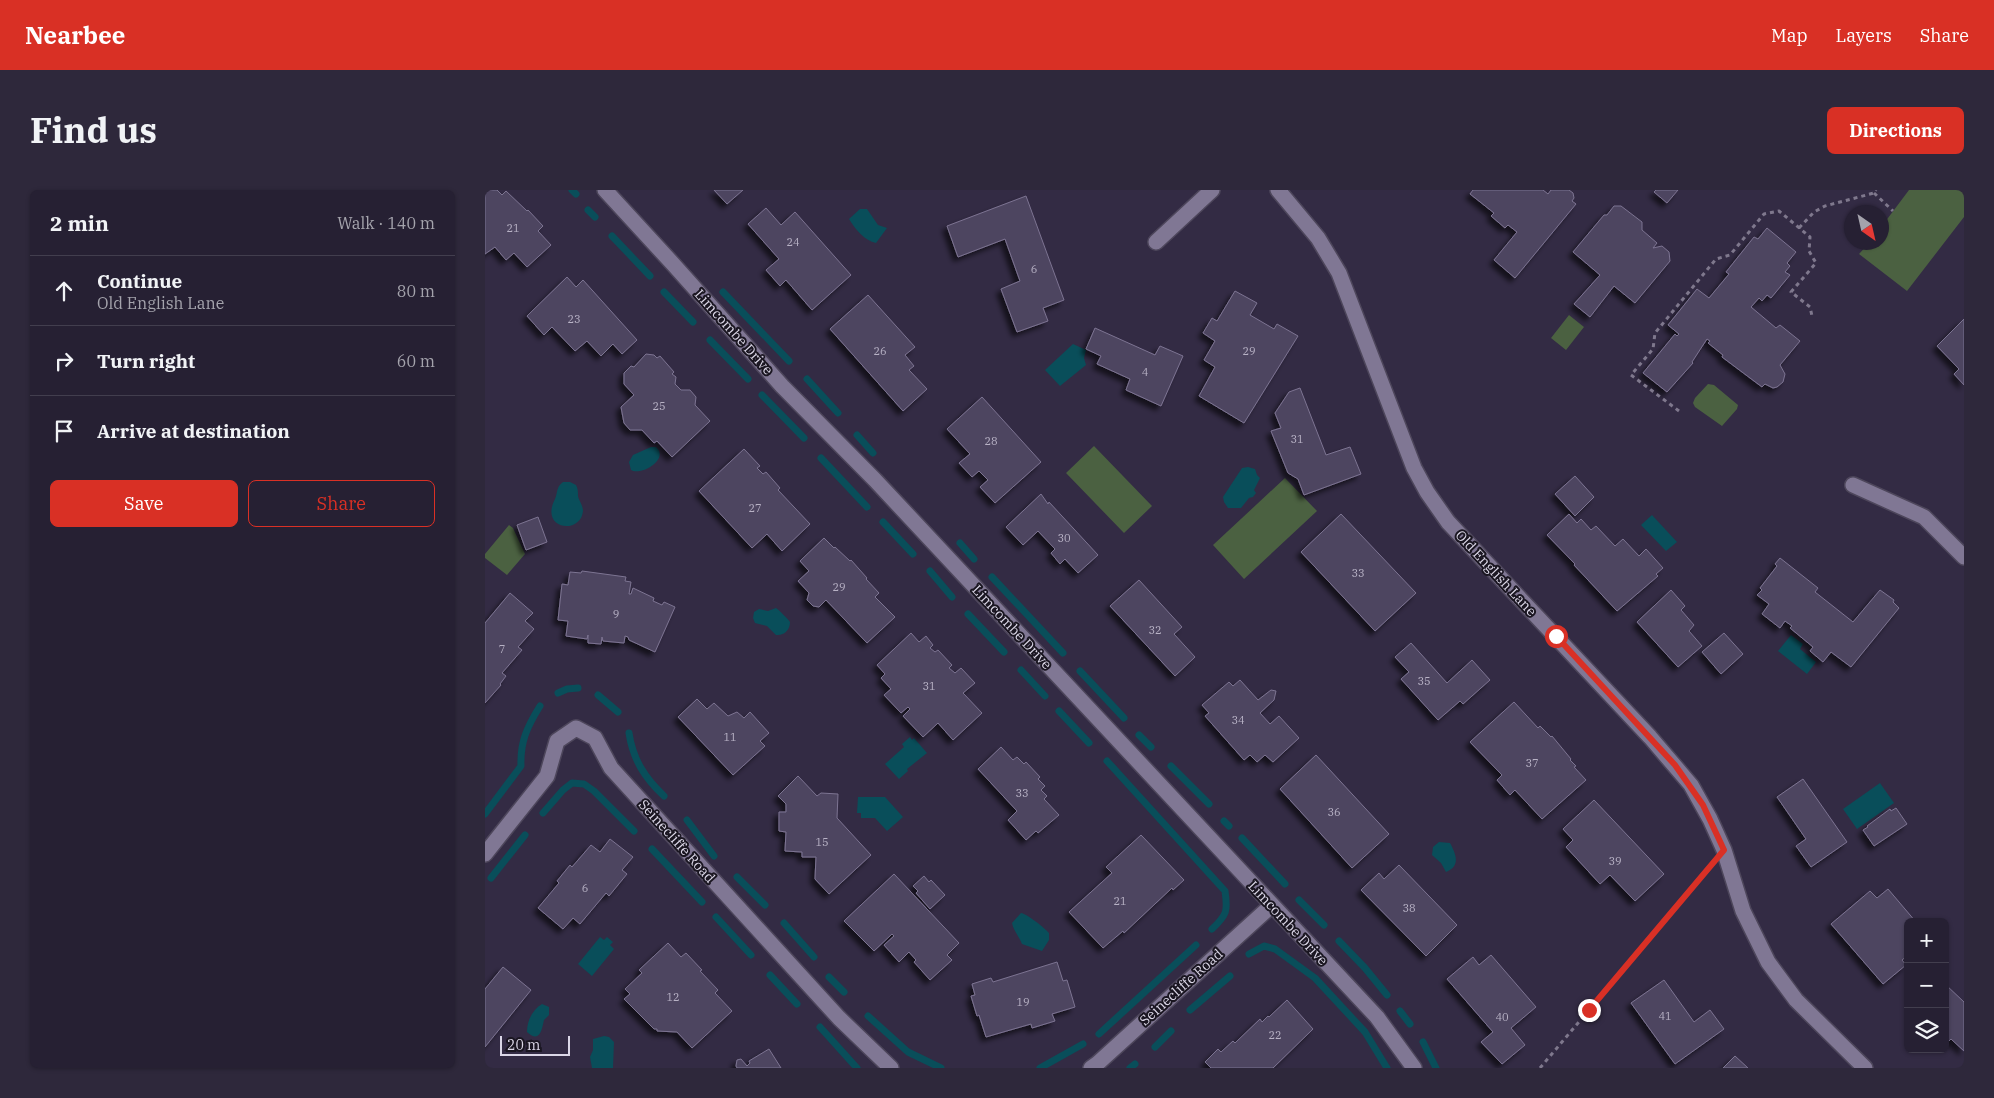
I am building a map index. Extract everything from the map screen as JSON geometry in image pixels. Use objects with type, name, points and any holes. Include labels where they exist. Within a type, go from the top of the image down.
[{"type":"street","name":"Limcombe Drive","points":[[605,190],[782,386],[875,480],[1377,1016],[1414,1068]]},
{"type":"street","points":[[1156,242],[1212,190]]},
{"type":"street","name":"Old English Lane","points":[[1278,190],[1318,238],[1339,273],[1406,449],[1418,476],[1435,504],[1448,522],[1675,765],[1703,805],[1724,850],[1743,910],[1754,936],[1772,968],[1809,1014],[1865,1068]]},
{"type":"street","points":[[1853,485],[1924,517],[1964,557]]},
{"type":"street","name":"Seinecliffe Road","points":[[485,854],[547,776],[557,741],[576,728],[595,738],[611,768],[839,1018],[891,1068]]},
{"type":"street","name":"Seinecliffe Road","points":[[1091,1068],[1272,905]]},
{"type":"path","points":[[1799,228],[1814,212],[1825,206],[1875,191],[1893,211]]},
{"type":"path","points":[[1679,411],[1631,375],[1653,349],[1655,333],[1716,259],[1730,255],[1764,214],[1779,211],[1810,237],[1809,251],[1816,263],[1791,292],[1810,307],[1812,316]]},
{"type":"path","points":[[1540,1068],[1724,850]]},
{"type":"shaded area","points":[[1909,190],[1964,190],[1964,217],[1907,291],[1859,254],[1863,250],[1889,250],[1889,217]]},
{"type":"shaded area","points":[[860,209],[867,209],[878,225],[887,228],[876,243],[868,240],[861,234],[849,219]]},
{"type":"shaded area","points":[[1569,315],[1584,327],[1566,350],[1551,338]]},
{"type":"shaded area","points":[[1073,344],[1086,350],[1084,358],[1086,365],[1060,386],[1045,370]]},
{"type":"shaded area","points":[[1708,384],[1714,385],[1738,405],[1737,409],[1722,426],[1695,407],[1693,403],[1695,398]]},
{"type":"shaded area","points":[[1094,446],[1152,506],[1124,533],[1066,473]]},
{"type":"shaded area","points":[[651,447],[656,447],[659,452],[657,461],[647,469],[641,471],[631,470],[629,462],[633,455]]},
{"type":"shaded area","points":[[1242,468],[1255,469],[1260,478],[1254,490],[1256,493],[1241,508],[1228,508],[1223,497]]},
{"type":"shaded area","points":[[1285,478],[1317,511],[1244,579],[1213,545]]},
{"type":"shaded area","points":[[563,482],[570,482],[576,485],[583,509],[581,519],[576,524],[569,526],[562,526],[556,523],[552,517],[552,509],[558,488]]},
{"type":"shaded area","points":[[1652,515],[1677,542],[1666,551],[1641,525]]},
{"type":"shaded area","points":[[509,525],[513,528],[525,554],[507,575],[485,558],[485,554]]},
{"type":"shaded area","points":[[776,608],[790,622],[789,628],[782,635],[776,635],[767,626],[755,623],[753,618],[754,612],[759,609],[768,611]]},
{"type":"shaded area","points":[[1791,635],[1803,644],[1800,649],[1816,662],[1807,674],[1778,651]]},
{"type":"shaded area","points":[[910,737],[912,740],[914,738],[927,753],[907,769],[908,771],[899,779],[885,764],[904,747],[902,744]]},
{"type":"shaded area","points":[[1880,783],[1894,803],[1857,829],[1843,809]]},
{"type":"shaded area","points":[[858,797],[885,797],[903,817],[887,831],[875,818],[861,818],[861,813],[857,813]]},
{"type":"shaded area","points":[[1439,842],[1450,843],[1456,859],[1454,866],[1446,872],[1441,863],[1432,855],[1433,847]]},
{"type":"shaded area","points":[[1021,913],[1036,921],[1049,933],[1049,940],[1042,951],[1022,944],[1012,923]]},
{"type":"shaded area","points":[[600,937],[604,940],[607,937],[613,942],[610,945],[614,949],[592,976],[578,964]]},
{"type":"shaded area","points":[[542,1004],[549,1007],[549,1015],[544,1020],[540,1034],[538,1036],[531,1035],[527,1032],[528,1024],[533,1013]]},
{"type":"shaded area","points":[[604,1036],[609,1037],[614,1042],[613,1068],[592,1068],[590,1057],[593,1050],[593,1039]]},
{"type":"building","points":[[485,190],[497,190],[502,195],[506,191],[543,226],[538,231],[551,245],[527,267],[514,253],[506,260],[495,247],[485,254]]},
{"type":"building","points":[[714,190],[743,190],[727,204]]},
{"type":"building","points":[[1473,190],[1543,190],[1548,194],[1551,190],[1569,190],[1573,193],[1574,198],[1572,201],[1576,204],[1515,278],[1494,260],[1517,232],[1508,225],[1505,228],[1491,216],[1494,213],[1470,194]]},
{"type":"building","points":[[1656,190],[1678,190],[1667,203],[1654,192]]},
{"type":"building","points":[[1026,196],[1064,300],[1043,308],[1048,321],[1017,332],[1001,289],[1020,281],[1005,239],[958,257],[947,226]]},
{"type":"building","points":[[1614,206],[1621,206],[1642,222],[1642,230],[1657,243],[1653,248],[1662,246],[1669,252],[1670,261],[1635,303],[1614,286],[1590,317],[1574,304],[1600,275],[1573,252]]},
{"type":"building","points":[[766,208],[781,225],[795,212],[851,275],[812,310],[786,280],[780,286],[766,270],[779,259],[748,224]]},
{"type":"building","points":[[1767,228],[1796,252],[1787,263],[1790,266],[1785,272],[1790,275],[1771,298],[1767,295],[1762,301],[1759,298],[1751,307],[1776,328],[1780,325],[1800,341],[1780,365],[1785,374],[1783,382],[1773,388],[1765,384],[1762,387],[1722,357],[1723,355],[1708,343],[1710,341],[1707,339],[1693,363],[1667,392],[1643,373],[1675,334],[1677,336],[1679,334],[1668,325],[1697,289],[1709,298],[1729,274],[1726,272],[1754,237],[1758,239]]},
{"type":"building","points":[[567,277],[576,287],[583,280],[637,340],[622,354],[613,344],[601,356],[587,341],[575,351],[552,327],[544,335],[527,316]]},
{"type":"building","points":[[1235,291],[1257,303],[1250,315],[1274,329],[1277,324],[1298,336],[1244,423],[1199,396],[1215,367],[1204,360],[1215,341],[1203,333],[1212,318],[1217,321]]},
{"type":"building","points":[[868,295],[915,347],[905,355],[914,366],[909,370],[927,389],[903,411],[830,329]]},
{"type":"building","points":[[1964,319],[1964,385],[1954,374],[1959,369],[1937,346]]},
{"type":"building","points":[[1095,328],[1155,355],[1160,346],[1183,356],[1161,406],[1126,390],[1130,379],[1097,364],[1101,356],[1086,349]]},
{"type":"building","points":[[646,354],[654,355],[657,358],[660,356],[674,372],[672,374],[676,377],[675,384],[681,390],[690,390],[696,397],[695,405],[710,421],[672,457],[657,441],[654,443],[642,430],[630,430],[624,423],[621,407],[634,395],[624,384],[624,373],[631,366],[634,367]]},
{"type":"building","points":[[1300,388],[1326,455],[1350,447],[1361,474],[1304,495],[1298,479],[1288,473],[1271,431],[1281,428],[1275,413],[1289,392]]},
{"type":"building","points":[[982,397],[1041,462],[995,503],[980,487],[988,480],[979,471],[972,477],[959,463],[970,454],[947,429]]},
{"type":"building","points":[[744,449],[760,466],[757,468],[763,474],[766,472],[780,488],[778,490],[810,524],[782,551],[767,534],[752,548],[699,491]]},
{"type":"building","points":[[1575,476],[1594,497],[1575,516],[1555,494]]},
{"type":"building","points":[[1041,494],[1048,504],[1049,502],[1098,555],[1078,573],[1065,559],[1060,564],[1051,553],[1055,549],[1038,531],[1023,545],[1006,527]]},
{"type":"building","points":[[1341,514],[1416,593],[1375,631],[1301,552]]},
{"type":"building","points":[[1569,514],[1577,523],[1581,519],[1591,530],[1596,526],[1615,546],[1623,539],[1639,556],[1646,549],[1663,568],[1656,574],[1658,576],[1617,611],[1547,535]]},
{"type":"building","points":[[538,517],[547,542],[526,550],[517,525]]},
{"type":"building","points":[[824,538],[851,560],[879,593],[875,597],[895,617],[867,643],[826,600],[819,607],[813,606],[807,600],[809,593],[798,581],[809,571],[800,561]]},
{"type":"building","points":[[1780,558],[1818,588],[1815,592],[1853,622],[1880,590],[1894,600],[1893,602],[1899,608],[1851,667],[1831,652],[1823,662],[1810,651],[1813,647],[1790,628],[1792,626],[1785,621],[1780,628],[1762,614],[1769,604],[1757,595],[1762,590],[1760,588],[1777,566],[1775,564]]},
{"type":"building","points":[[582,571],[626,577],[625,581],[631,582],[629,594],[631,594],[633,588],[654,598],[653,601],[662,605],[664,602],[675,607],[655,652],[629,640],[625,636],[624,643],[603,641],[602,637],[601,644],[588,643],[588,635],[587,639],[566,636],[568,621],[558,620],[562,584],[568,585],[570,572],[581,573]]},
{"type":"building","points":[[1139,580],[1182,627],[1174,634],[1195,657],[1175,676],[1110,606]]},
{"type":"building","points":[[1671,590],[1685,606],[1681,610],[1694,625],[1689,631],[1702,646],[1678,667],[1637,622]]},
{"type":"building","points":[[510,593],[533,613],[525,621],[534,629],[518,647],[522,650],[502,673],[506,676],[501,685],[485,703],[485,623]]},
{"type":"building","points":[[911,633],[919,642],[926,636],[933,645],[930,648],[935,652],[938,650],[952,665],[949,668],[955,673],[961,668],[975,683],[963,693],[982,713],[953,740],[938,723],[923,737],[903,716],[910,709],[908,707],[901,713],[884,695],[891,689],[881,678],[885,674],[877,665]]},
{"type":"building","points":[[1724,633],[1743,654],[1721,674],[1702,652]]},
{"type":"building","points":[[1411,643],[1447,683],[1472,660],[1490,680],[1463,704],[1460,701],[1438,720],[1401,679],[1409,672],[1395,657]]},
{"type":"building","points":[[1240,680],[1258,700],[1271,690],[1276,691],[1274,700],[1260,713],[1270,724],[1279,716],[1299,738],[1273,762],[1265,755],[1257,762],[1250,755],[1244,760],[1205,716],[1209,713],[1202,705],[1229,682],[1233,686]]},
{"type":"building","points":[[697,699],[707,709],[714,703],[728,716],[737,712],[744,718],[750,712],[769,733],[760,741],[765,746],[733,775],[678,717]]},
{"type":"building","points":[[1514,702],[1538,728],[1540,726],[1552,736],[1576,766],[1574,767],[1586,780],[1542,819],[1515,790],[1510,795],[1497,780],[1502,775],[1470,742]]},
{"type":"building","points":[[1001,747],[1013,760],[1017,757],[1024,764],[1026,762],[1040,777],[1038,779],[1045,786],[1041,790],[1047,796],[1044,799],[1059,815],[1038,833],[1036,831],[1026,840],[1008,820],[1017,811],[978,769]]},
{"type":"building","points":[[1316,755],[1389,834],[1352,868],[1280,789]]},
{"type":"building","points":[[798,776],[817,796],[821,793],[838,794],[837,818],[871,855],[829,894],[815,879],[816,857],[802,857],[802,852],[785,851],[786,832],[779,831],[779,812],[786,812],[786,804],[778,796]]},
{"type":"building","points":[[1803,779],[1847,842],[1811,867],[1796,846],[1806,839],[1777,797]]},
{"type":"building","points":[[1594,800],[1664,874],[1635,901],[1610,875],[1600,884],[1566,847],[1573,840],[1563,829]]},
{"type":"building","points":[[1896,808],[1907,824],[1874,846],[1863,830],[1890,809],[1891,811]]},
{"type":"building","points":[[1141,835],[1184,880],[1173,890],[1172,888],[1124,933],[1123,931],[1103,948],[1069,912],[1112,873],[1106,867]]},
{"type":"building","points":[[610,839],[633,857],[622,870],[627,874],[609,896],[606,893],[580,924],[573,918],[563,929],[538,908],[559,883],[557,881],[570,865],[572,867],[591,845],[600,852]]},
{"type":"building","points":[[1399,865],[1457,925],[1426,956],[1361,890],[1379,873],[1384,879]]},
{"type":"building","points":[[894,874],[959,943],[947,955],[952,960],[930,980],[914,962],[916,960],[909,952],[899,962],[884,945],[894,936],[892,934],[874,951],[844,921]]},
{"type":"building","points":[[924,876],[929,882],[931,880],[945,895],[930,909],[916,893],[918,891],[913,886]]},
{"type":"building","points":[[1888,889],[1913,918],[1904,918],[1904,958],[1902,960],[1904,967],[1883,984],[1831,924],[1870,891],[1877,898]]},
{"type":"building","points":[[668,943],[681,957],[686,953],[702,970],[700,971],[718,990],[715,993],[732,1011],[692,1048],[677,1032],[657,1031],[657,1029],[654,1029],[624,999],[630,994],[625,989],[642,973],[639,970]]},
{"type":"building","points":[[1491,955],[1536,1007],[1511,1028],[1525,1045],[1502,1064],[1481,1042],[1493,1032],[1447,979],[1473,957],[1479,965]]},
{"type":"building","points":[[1057,962],[1063,981],[1067,980],[1075,1007],[1052,1014],[1055,1021],[1032,1028],[1031,1024],[986,1037],[971,996],[975,995],[972,984],[991,978],[993,982]]},
{"type":"building","points":[[503,967],[531,990],[485,1047],[485,989]]},
{"type":"building","points":[[1664,980],[1694,1022],[1710,1010],[1724,1029],[1675,1064],[1631,1003]]},
{"type":"building","points":[[1949,988],[1964,1002],[1964,1051],[1951,1039],[1949,1041]]},
{"type":"building","points":[[1287,1000],[1313,1029],[1273,1068],[1211,1068],[1205,1062],[1218,1049],[1221,1052],[1233,1041],[1235,1043],[1260,1019],[1262,1022]]},
{"type":"building","points":[[769,1049],[781,1068],[737,1068],[737,1060],[741,1059],[747,1066],[750,1063],[749,1061]]},
{"type":"building","points":[[1735,1056],[1748,1068],[1723,1068]]},
{"type":"waterway","points":[[572,190],[576,194]]},
{"type":"waterway","points":[[588,210],[595,217]]},
{"type":"waterway","points":[[612,236],[650,276]]},
{"type":"waterway","points":[[664,292],[693,322]]},
{"type":"waterway","points":[[723,292],[789,361]]},
{"type":"waterway","points":[[710,340],[748,379]]},
{"type":"waterway","points":[[807,379],[838,413]]},
{"type":"waterway","points":[[762,395],[804,438]]},
{"type":"waterway","points":[[857,435],[873,453]]},
{"type":"waterway","points":[[821,458],[867,507]]},
{"type":"waterway","points":[[883,522],[913,554]]},
{"type":"waterway","points":[[960,543],[974,559]]},
{"type":"waterway","points":[[930,571],[952,597]]},
{"type":"waterway","points":[[992,577],[1063,653]]},
{"type":"waterway","points":[[968,614],[1004,652]]},
{"type":"waterway","points":[[1021,670],[1045,696]]},
{"type":"waterway","points":[[1080,671],[1124,718]]},
{"type":"waterway","points":[[558,693],[567,689],[578,688]]},
{"type":"waterway","points":[[598,695],[618,712]]},
{"type":"waterway","points":[[485,814],[521,766],[525,735],[540,706]]},
{"type":"waterway","points":[[1059,711],[1089,743]]},
{"type":"waterway","points":[[629,733],[633,752],[641,768],[664,796]]},
{"type":"waterway","points":[[1139,735],[1151,747]]},
{"type":"waterway","points":[[1107,761],[1225,891],[1225,912],[1221,920],[1212,929]]},
{"type":"waterway","points":[[1171,766],[1209,804]]},
{"type":"waterway","points":[[543,813],[563,790],[572,783],[584,784],[594,791],[634,831]]},
{"type":"waterway","points":[[687,820],[714,856]]},
{"type":"waterway","points":[[1224,821],[1229,826]]},
{"type":"waterway","points":[[491,878],[525,835]]},
{"type":"waterway","points":[[1242,838],[1285,884]]},
{"type":"waterway","points":[[652,849],[702,902]]},
{"type":"waterway","points":[[737,877],[765,905]]},
{"type":"waterway","points":[[1299,900],[1324,925]]},
{"type":"waterway","points":[[716,917],[751,955]]},
{"type":"waterway","points":[[784,923],[814,957]]},
{"type":"waterway","points":[[1339,941],[1387,995]]},
{"type":"waterway","points":[[1099,1034],[1196,945]]},
{"type":"waterway","points":[[1249,954],[1264,946],[1275,949],[1315,978],[1365,1032],[1387,1068]]},
{"type":"waterway","points":[[770,975],[797,1004]]},
{"type":"waterway","points":[[1190,1010],[1230,976]]},
{"type":"waterway","points":[[829,977],[844,992]]},
{"type":"waterway","points":[[1400,1011],[1410,1024]]},
{"type":"waterway","points":[[868,1016],[908,1052],[941,1068]]},
{"type":"waterway","points":[[820,1027],[857,1068]]},
{"type":"waterway","points":[[1155,1047],[1171,1031]]},
{"type":"waterway","points":[[1423,1042],[1436,1068]]},
{"type":"waterway","points":[[1040,1068],[1083,1044]]},
{"type":"waterway","points":[[1130,1068],[1135,1064]]},
{"type":"route","points":[[1556,636],[1650,737],[1691,785],[1711,819],[1724,850],[1589,1010]]}]
